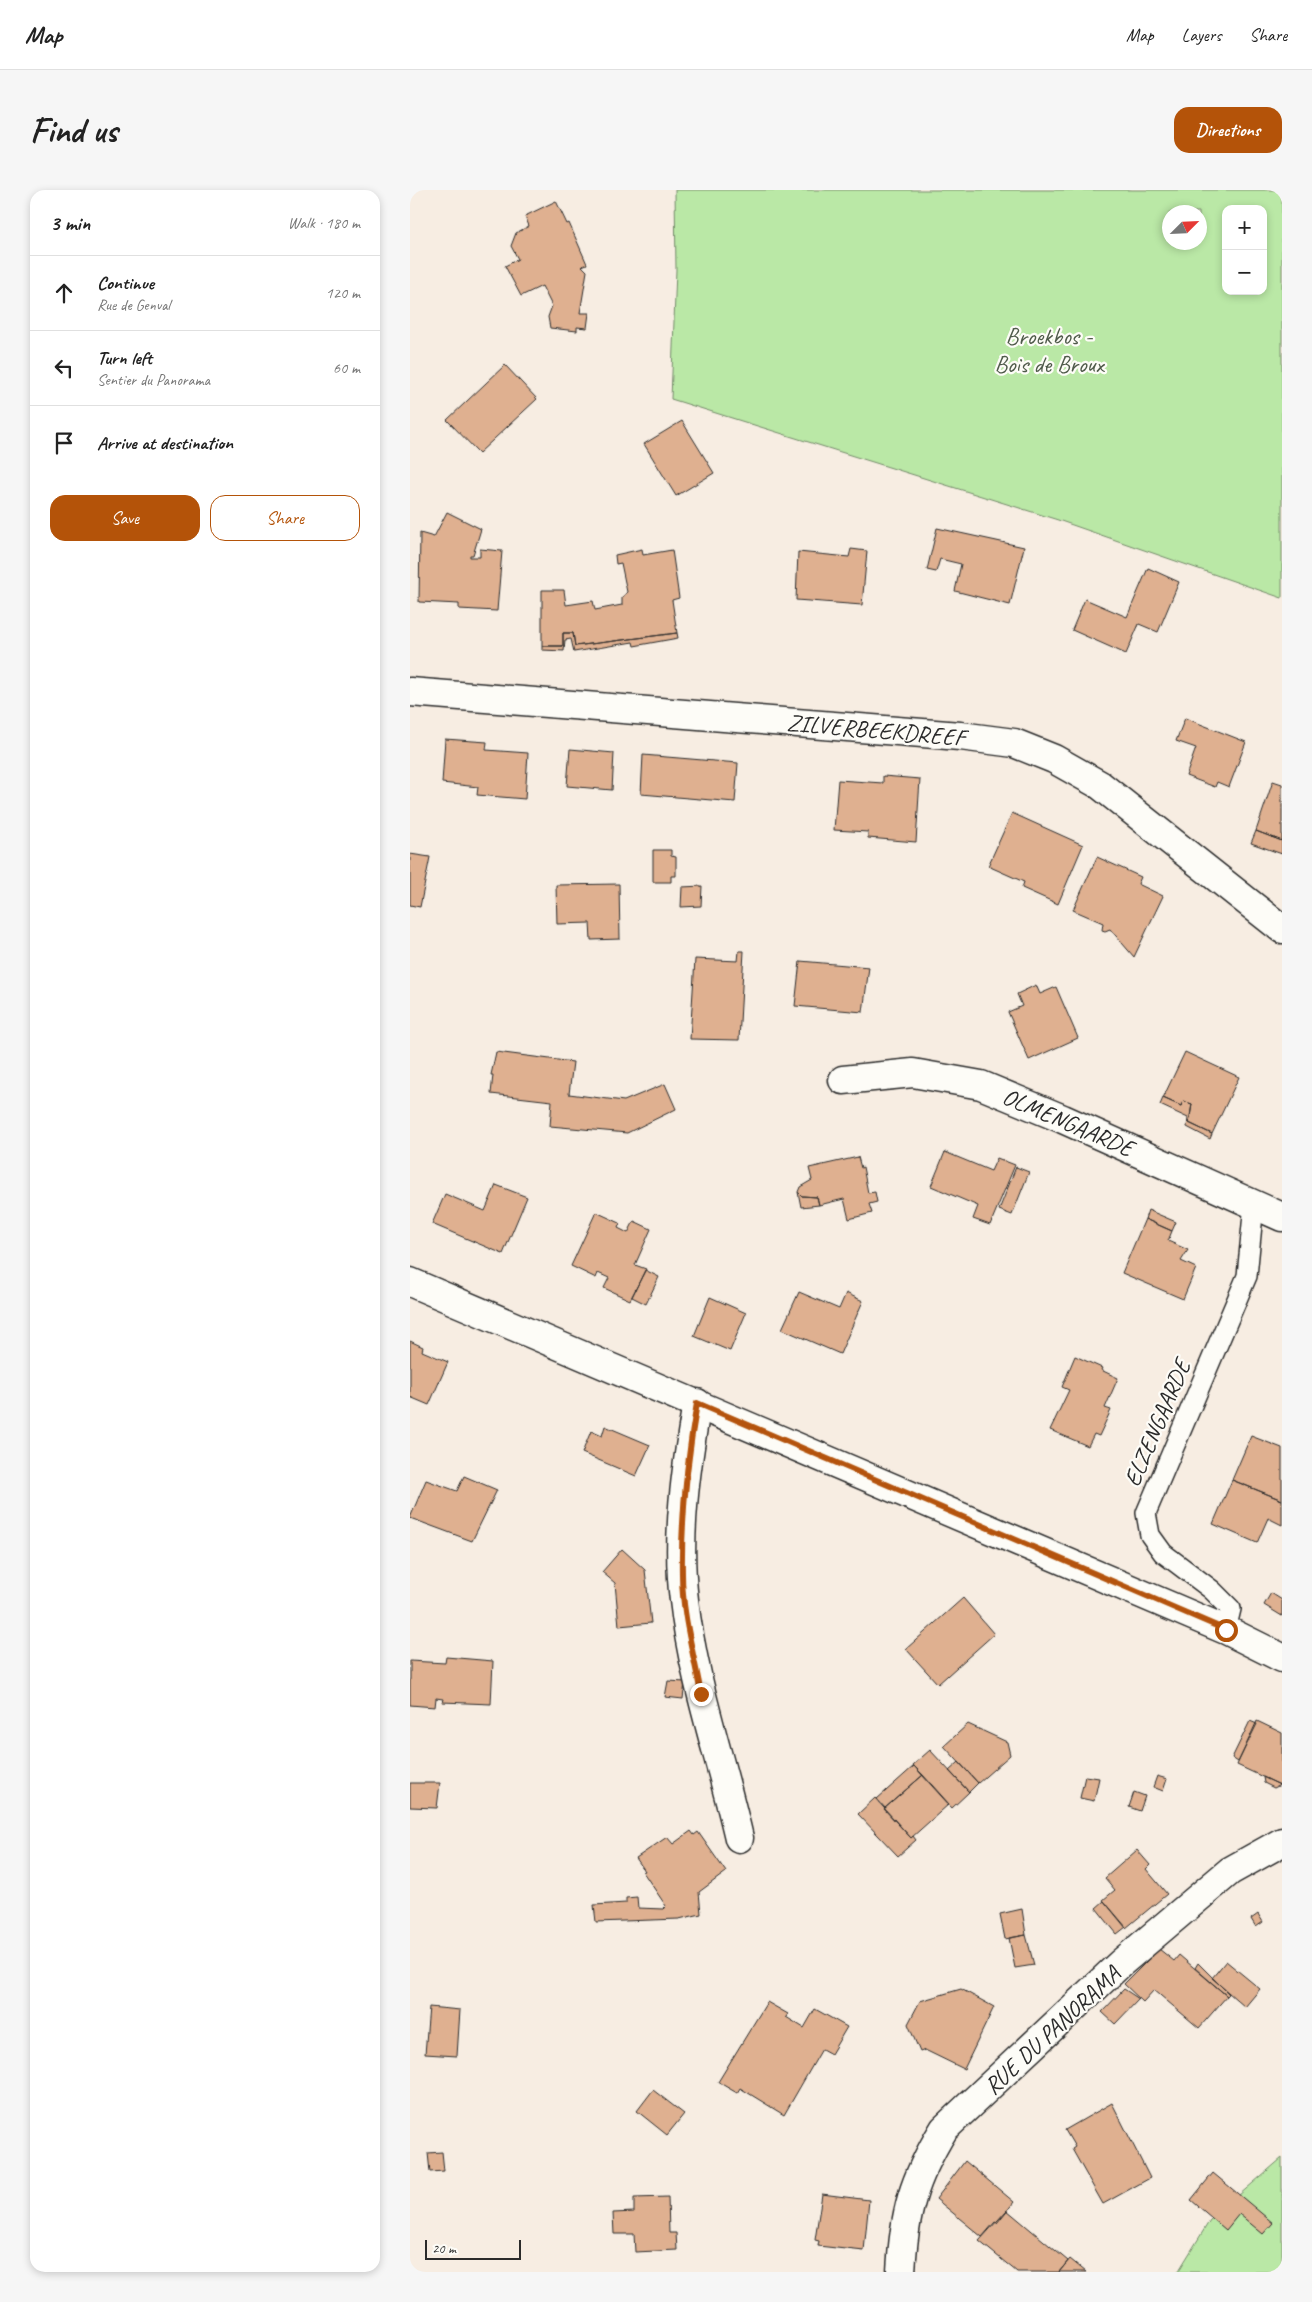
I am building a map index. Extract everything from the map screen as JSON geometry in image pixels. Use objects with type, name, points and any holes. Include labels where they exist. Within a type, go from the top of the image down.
[{"type":"street","name":"ZILVERBEEKDREEF","points":[[410,692],[960,736],[1014,743],[1054,760],[1100,785],[1282,929]]},
{"type":"street","name":"OLMENGAARDE","points":[[843,1080],[912,1073],[981,1086],[1063,1119],[1282,1217]]},
{"type":"street","points":[[410,1282],[1226,1630],[1282,1658]]},
{"type":"street","points":[[697,1403],[685,1474],[682,1574],[684,1602],[701,1694],[726,1781],[738,1838]]},
{"type":"street","name":"RUE DU PANORAMA","points":[[901,2272],[903,2233],[914,2189],[926,2160],[944,2129],[1121,1964],[1230,1871],[1282,1842]]},
{"type":"lane","name":"ELZENGAARDE","points":[[1226,1630],[1231,1609],[1212,1590],[1163,1553],[1150,1535],[1146,1513],[1247,1276],[1254,1204]]},
{"type":"green space","name":"Broekbos - Bois de Broux","points":[[675,190],[1282,190],[1282,598],[1058,520],[671,399],[676,270]]},
{"type":"green space","points":[[1282,2158],[1282,2272],[1178,2272],[1210,2220]]},
{"type":"building","points":[[556,201],[567,224],[569,223],[587,264],[582,266],[587,271],[580,313],[589,313],[587,328],[577,327],[577,331],[550,328],[548,317],[552,306],[542,286],[521,296],[505,266],[518,259],[511,246],[516,233],[529,226],[525,216]]},
{"type":"building","points":[[505,365],[537,399],[479,453],[447,420]]},
{"type":"building","points":[[682,421],[714,473],[676,496],[644,444]]},
{"type":"building","points":[[447,512],[481,529],[473,555],[470,555],[470,557],[480,557],[480,549],[502,551],[497,611],[459,609],[459,604],[419,602],[420,533],[434,537]]},
{"type":"building","points":[[937,528],[1024,547],[1010,605],[955,591],[961,564],[940,559],[936,572],[927,570]]},
{"type":"building","points":[[642,549],[643,555],[672,550],[679,598],[672,600],[677,633],[575,646],[573,633],[563,633],[563,646],[542,646],[542,590],[564,590],[566,605],[593,601],[595,610],[622,605],[622,598],[627,592],[621,563],[616,564],[615,555]]},
{"type":"building","points":[[851,549],[867,551],[862,605],[796,600],[798,552],[849,557]]},
{"type":"building","points":[[1148,568],[1179,582],[1158,632],[1139,624],[1126,654],[1072,630],[1085,599],[1127,617]]},
{"type":"building","points":[[563,633],[573,633],[575,646],[677,633],[678,638],[634,646],[633,642],[574,652],[571,639],[565,640],[564,651],[542,650],[542,646],[563,646]]},
{"type":"building","points":[[1185,718],[1246,742],[1229,787],[1217,782],[1215,787],[1186,776],[1196,748],[1176,741]]},
{"type":"building","points":[[445,739],[487,742],[486,750],[528,753],[525,799],[477,795],[478,787],[442,783]]},
{"type":"building","points":[[570,749],[614,753],[612,790],[567,786]]},
{"type":"building","points":[[643,755],[738,763],[735,802],[641,794]]},
{"type":"building","points":[[883,776],[920,779],[916,842],[868,838],[868,832],[834,830],[838,780],[883,783]]},
{"type":"building","points":[[1273,781],[1282,784],[1282,841],[1256,831]]},
{"type":"building","points":[[1012,813],[1083,845],[1058,904],[1022,888],[1024,882],[988,866]]},
{"type":"building","points":[[1256,831],[1282,841],[1282,854],[1251,843]]},
{"type":"building","points":[[653,850],[671,850],[671,856],[676,857],[676,876],[671,876],[671,882],[653,882]]},
{"type":"building","points":[[410,854],[430,857],[420,907],[410,905]]},
{"type":"building","points":[[1097,857],[1141,877],[1138,884],[1163,896],[1134,957],[1110,929],[1102,930],[1103,923],[1073,910]]},
{"type":"building","points":[[619,884],[620,939],[591,940],[590,923],[557,924],[556,885]]},
{"type":"building","points":[[702,886],[701,906],[681,907],[682,887]]},
{"type":"building","points":[[739,951],[744,951],[739,1040],[690,1039],[695,959],[738,961]]},
{"type":"building","points":[[800,961],[869,967],[863,1012],[795,1006]]},
{"type":"building","points":[[1036,985],[1040,994],[1056,987],[1078,1038],[1029,1060],[1008,1012],[1022,1006],[1017,994]]},
{"type":"building","points":[[496,1052],[573,1062],[569,1094],[624,1101],[665,1084],[676,1109],[627,1133],[550,1126],[552,1101],[491,1094],[493,1075],[491,1075]]},
{"type":"building","points":[[1185,1052],[1239,1077],[1212,1134],[1189,1123],[1192,1104],[1183,1101],[1181,1106],[1163,1098]]},
{"type":"building","points":[[1163,1098],[1181,1106],[1183,1101],[1192,1104],[1189,1123],[1212,1134],[1210,1139],[1187,1127],[1188,1118],[1160,1105]]},
{"type":"building","points":[[945,1152],[991,1171],[997,1158],[1015,1165],[990,1225],[973,1219],[978,1206],[931,1186]]},
{"type":"building","points":[[858,1157],[861,1168],[863,1167],[868,1193],[875,1192],[877,1202],[869,1204],[872,1213],[849,1219],[844,1199],[819,1205],[817,1197],[802,1196],[798,1192],[800,1187],[812,1180],[809,1168]]},
{"type":"building","points":[[1016,1167],[1029,1172],[1012,1215],[999,1210]]},
{"type":"building","points":[[496,1185],[527,1197],[503,1254],[432,1224],[445,1194],[485,1211]]},
{"type":"building","points":[[798,1192],[802,1196],[817,1197],[819,1205],[801,1207]]},
{"type":"building","points":[[1148,1210],[1176,1222],[1172,1231],[1145,1219]]},
{"type":"building","points":[[596,1212],[620,1223],[618,1228],[628,1233],[634,1221],[651,1229],[635,1265],[646,1269],[630,1300],[604,1288],[609,1278],[598,1273],[596,1278],[571,1266]]},
{"type":"building","points":[[1145,1219],[1172,1231],[1168,1241],[1188,1250],[1181,1261],[1196,1268],[1183,1299],[1122,1273]]},
{"type":"building","points":[[645,1270],[659,1277],[646,1304],[632,1297]]},
{"type":"building","points":[[799,1292],[839,1309],[846,1293],[863,1301],[840,1354],[782,1329]]},
{"type":"building","points":[[710,1297],[746,1313],[730,1351],[694,1336]]},
{"type":"building","points":[[410,1341],[423,1347],[422,1351],[448,1362],[429,1405],[410,1397]]},
{"type":"building","points":[[1075,1356],[1102,1368],[1101,1370],[1118,1378],[1105,1408],[1111,1410],[1099,1436],[1094,1434],[1088,1446],[1050,1430],[1069,1390],[1062,1387]]},
{"type":"building","points":[[605,1426],[650,1445],[636,1476],[582,1453],[591,1431],[602,1436]]},
{"type":"building","points":[[1251,1436],[1282,1448],[1282,1500],[1232,1480]]},
{"type":"building","points":[[464,1476],[497,1490],[472,1541],[410,1518],[426,1480],[457,1491]]},
{"type":"building","points":[[1232,1480],[1282,1500],[1282,1525],[1268,1518],[1257,1543],[1213,1524]]},
{"type":"building","points":[[622,1549],[645,1570],[651,1623],[619,1626],[615,1583],[602,1572]]},
{"type":"building","points":[[1271,1593],[1282,1600],[1282,1616],[1264,1605]]},
{"type":"building","points":[[963,1598],[994,1634],[938,1684],[906,1649]]},
{"type":"building","points":[[446,1657],[493,1661],[491,1704],[442,1702],[443,1699],[436,1698],[435,1707],[410,1705],[410,1661],[445,1663]]},
{"type":"building","points":[[668,1681],[685,1682],[683,1699],[665,1697]]},
{"type":"building","points":[[1250,1721],[1257,1724],[1238,1762],[1232,1758]]},
{"type":"building","points":[[1257,1721],[1282,1733],[1282,1786],[1237,1765]]},
{"type":"building","points":[[968,1724],[1007,1742],[1010,1755],[978,1783],[944,1746]]},
{"type":"building","points":[[930,1750],[969,1792],[952,1808],[913,1765]]},
{"type":"building","points":[[959,1762],[978,1783],[969,1792],[949,1771]]},
{"type":"building","points":[[914,1766],[923,1775],[885,1808],[877,1799]]},
{"type":"building","points":[[923,1775],[949,1804],[911,1838],[884,1809]]},
{"type":"building","points":[[1085,1776],[1099,1778],[1094,1801],[1080,1798]]},
{"type":"building","points":[[1157,1776],[1167,1779],[1163,1791],[1153,1787]]},
{"type":"building","points":[[1263,1777],[1280,1785],[1274,1788],[1264,1783]]},
{"type":"building","points":[[410,1783],[440,1783],[437,1808],[410,1807]]},
{"type":"building","points":[[1134,1792],[1145,1796],[1140,1811],[1129,1807]]},
{"type":"building","points":[[875,1798],[911,1838],[913,1836],[916,1840],[898,1856],[858,1814]]},
{"type":"building","points":[[691,1831],[694,1835],[698,1832],[726,1872],[699,1892],[701,1914],[679,1919],[596,1922],[594,1905],[626,1903],[626,1898],[637,1897],[638,1908],[663,1909],[666,1906],[636,1858],[667,1837],[673,1844]]},
{"type":"building","points":[[1137,1850],[1150,1865],[1146,1869],[1167,1894],[1126,1928],[1103,1900],[1115,1890],[1105,1878]]},
{"type":"building","points":[[1104,1901],[1126,1927],[1117,1934],[1096,1908]]},
{"type":"building","points":[[1022,1909],[1026,1935],[1005,1939],[1000,1914]]},
{"type":"building","points":[[1258,1914],[1263,1922],[1256,1927],[1251,1919]]},
{"type":"building","points":[[1026,1935],[1034,1965],[1015,1968],[1009,1938]]},
{"type":"building","points":[[1159,1949],[1174,1961],[1179,1955],[1227,1996],[1199,2028],[1154,1990],[1143,2002],[1124,1984]]},
{"type":"building","points":[[1226,1961],[1260,1989],[1245,2007],[1212,1978]]},
{"type":"building","points":[[1198,1963],[1229,1994],[1227,1996],[1195,1968]]},
{"type":"building","points":[[961,1989],[994,2007],[964,2069],[925,2050],[920,2052],[908,2024],[920,2001]]},
{"type":"building","points":[[1124,1989],[1139,1999],[1115,2024],[1102,2012]]},
{"type":"building","points":[[767,2002],[788,2014],[786,2017],[804,2028],[815,2009],[847,2027],[831,2054],[822,2049],[784,2115],[740,2088],[737,2093],[718,2082]]},
{"type":"building","points":[[429,2007],[460,2010],[457,2056],[425,2054]]},
{"type":"building","points":[[653,2090],[684,2114],[667,2135],[637,2111]]},
{"type":"building","points":[[1112,2103],[1150,2178],[1103,2204],[1072,2149],[1075,2147],[1065,2130]]},
{"type":"building","points":[[442,2152],[444,2171],[430,2172],[428,2153]]},
{"type":"building","points":[[965,2161],[1014,2202],[997,2223],[995,2222],[982,2237],[936,2199]]},
{"type":"building","points":[[1213,2173],[1273,2223],[1263,2234],[1239,2214],[1226,2230],[1191,2200]]},
{"type":"building","points":[[822,2194],[869,2200],[864,2251],[818,2246],[819,2241],[815,2240]]},
{"type":"building","points":[[668,2197],[669,2233],[676,2233],[677,2250],[635,2252],[634,2234],[614,2234],[613,2213],[634,2212],[634,2198]]},
{"type":"building","points":[[1007,2210],[1068,2261],[1059,2272],[1017,2272],[979,2241]]},
{"type":"building","points":[[1070,2259],[1086,2272],[1059,2272]]},
{"type":"route","points":[[701,1694],[684,1602],[682,1574],[685,1474],[697,1403],[1226,1630]]}]
